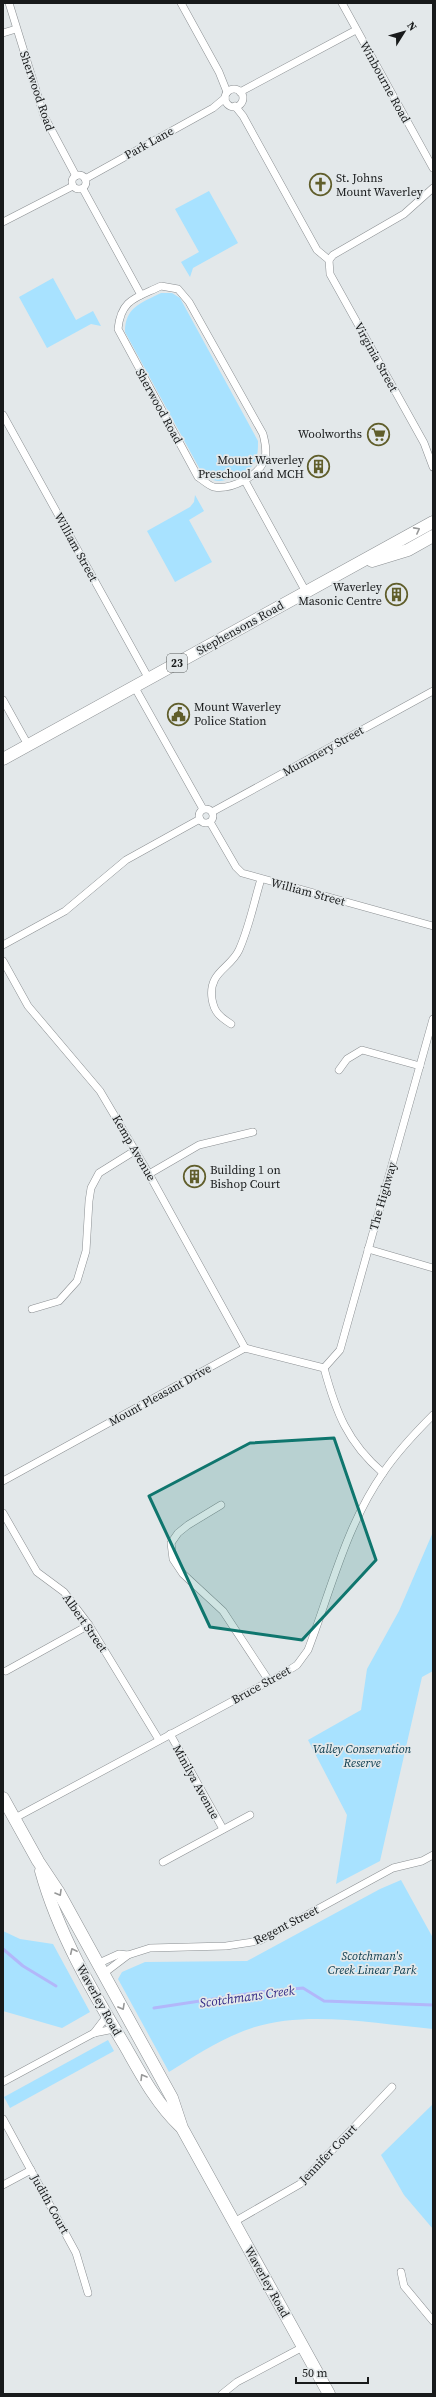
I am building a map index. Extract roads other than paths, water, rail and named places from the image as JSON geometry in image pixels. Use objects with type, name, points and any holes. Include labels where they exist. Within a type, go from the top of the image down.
[{"type":"main road","name":"Stephensons Road","points":[[3,759],[433,522]]},
{"type":"main road","name":"Stephensons Road","points":[[352,567],[408,550],[433,536]]},
{"type":"main road","points":[[401,539],[408,550]]},
{"type":"main road","name":"Waverley Road","points":[[3,1798],[38,1861],[58,1891],[172,2098],[182,2128],[329,2394]]},
{"type":"main road","name":"Waverley Road","points":[[38,1861],[49,1900],[86,1979],[114,2029],[164,2110],[182,2128]]},
{"type":"main road","points":[[86,1979],[100,1969]]},
{"type":"street","name":"Sherwood Road","points":[[9,3],[44,116],[76,176]]},
{"type":"street","points":[[181,3],[317,250],[331,257],[404,214],[433,188]]},
{"type":"street","name":"Winbourne Road","points":[[342,3],[432,165]]},
{"type":"street","points":[[3,33],[16,29]]},
{"type":"street","name":"Park Lane","points":[[86,179],[356,30]]},
{"type":"street","points":[[72,186],[72,180],[76,176],[81,175],[86,179],[86,184],[83,189]]},
{"type":"street","points":[[72,186],[77,189],[83,189]]},
{"type":"street","points":[[3,222],[72,186]]},
{"type":"street","points":[[83,189],[141,295]]},
{"type":"street","name":"Virginia Street","points":[[331,257],[330,274],[424,444],[433,467]]},
{"type":"street","name":"Sherwood Road","points":[[161,286],[178,289],[189,302],[263,434],[266,447],[265,459],[259,469],[244,479],[231,486],[213,487],[198,477],[118,330],[119,316],[124,305],[161,286]]},
{"type":"street","name":"William Street","points":[[3,415],[149,679]]},
{"type":"street","points":[[244,479],[306,592]]},
{"type":"street","points":[[134,686],[203,809]]},
{"type":"street","name":"Mummery Street","points":[[212,812],[433,691]]},
{"type":"street","points":[[3,700],[28,745]]},
{"type":"street","points":[[208,808],[212,812],[213,816],[210,822],[205,823],[200,819],[199,814],[203,809],[208,808]]},
{"type":"street","points":[[3,945],[65,911],[126,860],[200,819]]},
{"type":"street","name":"William Street","points":[[210,822],[236,866],[242,873],[433,926]]},
{"type":"street","points":[[232,1024],[220,1017],[213,1008],[211,993],[213,980],[238,951],[261,879]]},
{"type":"street","name":"Kemp Avenue","points":[[3,961],[28,1006],[100,1091],[136,1150],[244,1348]]},
{"type":"street","name":"The Highway","points":[[324,1368],[340,1350],[433,1019]]},
{"type":"street","points":[[339,1070],[347,1059],[362,1050],[420,1066]]},
{"type":"street","points":[[149,1174],[199,1145],[253,1132]]},
{"type":"street","points":[[32,1309],[59,1301],[77,1281],[86,1251],[89,1201],[92,1188],[99,1173],[136,1150]]},
{"type":"street","points":[[368,1249],[433,1268]]},
{"type":"street","points":[[244,1348],[324,1368],[336,1412],[349,1435],[370,1462],[383,1472]]},
{"type":"street","name":"Mount Pleasant Drive","points":[[3,1481],[244,1348]]},
{"type":"street","name":"Bruce Street","points":[[14,1818],[297,1665],[308,1650],[349,1533],[383,1472],[433,1415]]},
{"type":"street","points":[[221,1505],[178,1533],[171,1543],[173,1559],[183,1574],[224,1611],[269,1681]]},
{"type":"street","name":"Albert Street","points":[[3,1513],[37,1572],[64,1592],[89,1625],[159,1740]]},
{"type":"street","points":[[6,1671],[89,1625]]},
{"type":"street","name":"Minilya Avenue","points":[[170,1734],[223,1829]]},
{"type":"street","points":[[162,1862],[250,1815]]},
{"type":"street","name":"Regent Street","points":[[100,1969],[128,1955],[150,1948],[226,1946],[259,1941],[393,1868],[422,1861],[433,1855]]},
{"type":"street","name":"Regent Street","points":[[100,1969],[119,1954],[128,1955]]},
{"type":"street","points":[[94,2033],[107,2016]]},
{"type":"street","points":[[3,2082],[94,2033],[114,2029]]},
{"type":"street","name":"Jennifer Court","points":[[234,2222],[300,2184],[392,2087]]},
{"type":"street","name":"Judith Court","points":[[3,2119],[76,2253],[88,2293]]},
{"type":"street","points":[[3,2185],[31,2170]]},
{"type":"street","points":[[401,2272],[404,2286],[433,2321]]},
{"type":"street","points":[[222,2394],[237,2382],[303,2346]]},
{"type":"waterway","name":"Scotchmans Creek","points":[[3,1949],[23,1966],[56,1986]]},
{"type":"waterway","name":"Scotchmans Creek","points":[[154,2008],[259,1992],[303,1988],[324,2001],[433,2005]]},
{"type":"place","name":"St. Johns Mount Waverley","points":[[320,185]]},
{"type":"place","name":"Woolworths","points":[[378,434]]},
{"type":"place","name":"Mount Waverley Preschool and MCH","points":[[319,467]]},
{"type":"place","name":"Waverley Masonic Centre","points":[[397,594]]},
{"type":"place","name":"Mount Waverley Police Station","points":[[179,714]]},
{"type":"place","name":"Building 1 on Bishop Court","points":[[194,1177]]},
{"type":"park label","name":"Valley Conservation Reserve","points":[[362,1756]]},
{"type":"park label","name":"Scotchman's Creek Linear Park","points":[[372,1963]]}]
